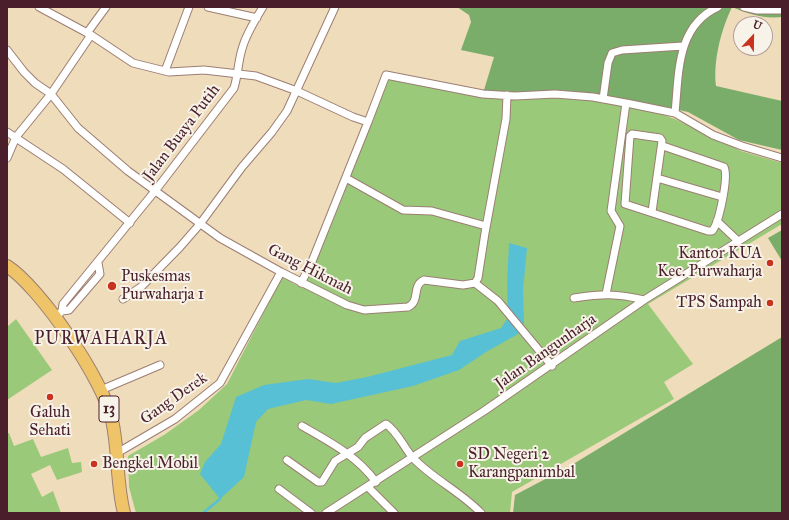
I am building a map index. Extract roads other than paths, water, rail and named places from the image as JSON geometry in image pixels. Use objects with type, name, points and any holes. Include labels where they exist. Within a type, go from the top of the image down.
[{"type":"highway","name":"13","points":[[7,266],[21,276],[59,315],[101,390],[110,413],[117,453],[119,494],[124,513]]},
{"type":"street","points":[[39,7],[89,34],[133,63],[165,71],[177,72],[204,70],[268,79],[352,117],[368,122]]},
{"type":"street","points":[[7,158],[16,137],[51,94],[106,7]]},
{"type":"street","points":[[165,71],[188,7]]},
{"type":"street","points":[[208,7],[257,18]]},
{"type":"street","name":"Jalan Buaya Putih","points":[[59,315],[63,304],[155,192],[234,88],[242,49],[263,7]]},
{"type":"street","points":[[123,298],[141,287],[158,271],[200,224],[242,167],[272,132],[287,111],[336,7]]},
{"type":"street","points":[[675,113],[683,46],[695,24],[706,12],[718,7]]},
{"type":"street","points":[[744,7],[757,10],[782,10]]},
{"type":"street","points":[[603,99],[608,63],[612,53],[622,50],[683,46]]},
{"type":"street","name":"Gang Hikmah","points":[[7,50],[24,72],[35,83],[51,94],[78,128],[155,192],[220,238],[331,299],[364,310],[408,307],[413,305],[416,300],[416,288],[420,281],[424,280],[463,285],[475,283]]},
{"type":"street","points":[[302,283],[312,264],[386,75],[483,94],[555,94],[603,99],[675,113],[713,135],[742,146],[782,158]]},
{"type":"street","points":[[507,95],[506,119],[478,278],[475,283],[498,301],[552,366]]},
{"type":"street","points":[[606,294],[620,226],[611,211],[626,103]]},
{"type":"street","points":[[7,132],[63,169],[130,223]]},
{"type":"street","points":[[652,212],[662,146],[660,138],[635,133],[630,136],[624,202],[629,206],[652,212],[708,231],[714,229],[727,171],[724,167],[662,146]]},
{"type":"street","points":[[346,178],[403,210],[432,211],[486,226]]},
{"type":"street","points":[[657,178],[722,197]]},
{"type":"street","name":"Jalan Bangunharja","points":[[326,513],[414,458],[552,366],[644,300],[782,214]]},
{"type":"street","points":[[717,221],[738,242]]},
{"type":"street","name":"Gang Derek","points":[[117,453],[175,419],[220,383],[281,272]]},
{"type":"street","points":[[574,298],[606,294],[621,294],[644,300]]},
{"type":"street","points":[[101,390],[160,365]]},
{"type":"street","points":[[287,460],[320,483],[335,461],[348,453],[384,424],[390,427],[414,458],[471,503],[481,513]]},
{"type":"street","points":[[302,426],[348,453],[366,469],[376,482]]},
{"type":"street","points":[[368,487],[394,513]]},
{"type":"street","points":[[279,489],[311,513]]},
{"type":"water","points":[[509,243],[527,248],[523,290],[524,324],[518,334],[486,352],[459,370],[413,386],[331,404],[306,400],[268,409],[256,422],[244,477],[220,499],[200,474],[205,462],[221,444],[236,397],[264,385],[308,379],[336,383],[367,377],[452,355],[460,341],[501,328],[508,318],[507,287]]},
{"type":"waterway","points":[[203,513],[220,499]]},
{"type":"place","name":"Kantor KUA Kec. Purwaharja","points":[[770,263]]},
{"type":"place","name":"Puskesmas Purwaharja 1","points":[[112,286]]},
{"type":"place","name":"TPS Sampah","points":[[770,303]]},
{"type":"place","name":"Galuh Sehati","points":[[50,397]]},
{"type":"place","name":"Bengkel Mobil","points":[[94,464]]},
{"type":"place","name":"SD Negeri 2 Karangpanimbal","points":[[460,464]]},
{"type":"district","name":"PURWAHARJA","points":[[101,340]]}]
